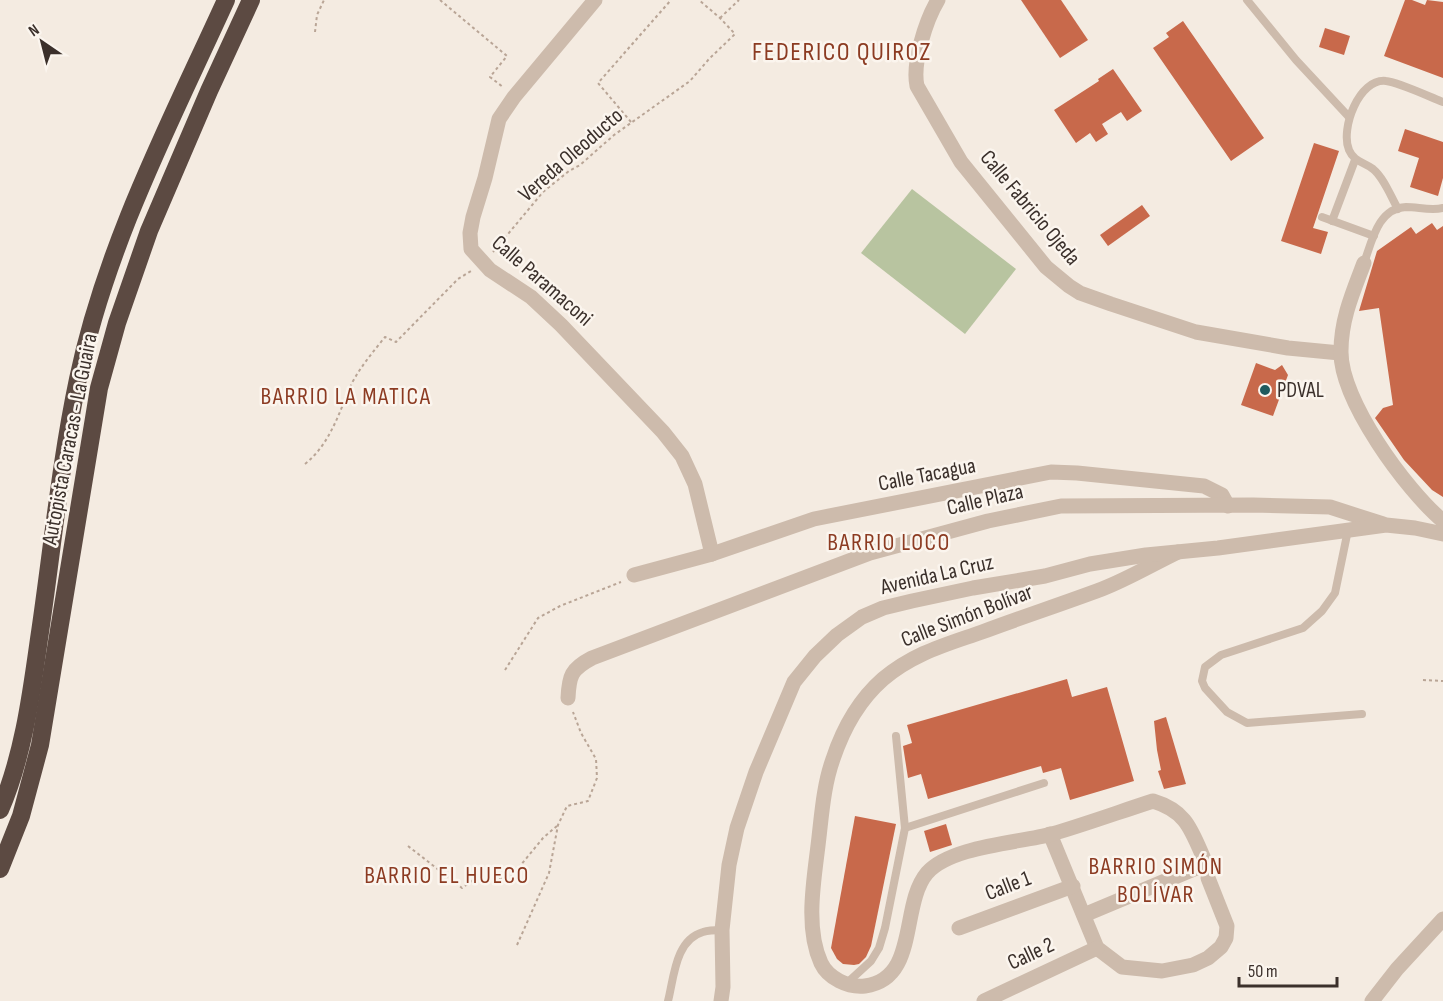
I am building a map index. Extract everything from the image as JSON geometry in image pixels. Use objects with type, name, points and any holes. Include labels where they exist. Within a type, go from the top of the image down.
[{"type":"highway","name":"Autopista Caracas - La Guaira","points":[[0,810],[11,779],[30,699],[72,415],[88,341],[116,248],[135,201],[226,0]]},
{"type":"highway","name":"Autopista Caracas - La Guaira","points":[[0,869],[21,816],[40,745],[93,420],[117,322],[149,231],[251,0]]},
{"type":"street","name":"Calle Paramaconi","points":[[595,0],[514,97],[499,120],[470,233],[471,249],[483,263],[531,297],[561,325],[663,432],[682,456],[695,484],[712,554]]},
{"type":"street","name":"Calle Fabricio Ojeda","points":[[938,0],[930,14],[915,74],[916,86],[961,162],[1057,278],[1080,293],[1196,332],[1288,348],[1340,353]]},
{"type":"street","points":[[1364,263],[1343,319],[1340,353],[1346,381],[1361,413],[1401,476],[1429,509],[1443,521]]},
{"type":"street","name":"Calle Tacagua","points":[[634,575],[712,554],[814,519],[1051,472],[1204,486],[1222,495],[1228,506]]},
{"type":"street","name":"Calle Plaza","points":[[568,698],[568,678],[579,665],[674,626],[890,547],[1061,506],[1330,507],[1386,525]]},
{"type":"street","name":"Avenida La Cruz","points":[[721,1001],[723,987],[722,930],[729,865],[737,828],[756,772],[794,682],[815,656],[837,635],[862,617],[883,608],[912,601],[1045,576],[1098,562],[1386,525],[1443,534]]},
{"type":"street","name":"Calle Simón Bolívar","points":[[847,983],[834,979],[821,964],[816,950],[812,916],[825,790],[832,760],[854,712],[880,681],[915,656],[1104,588],[1178,552]]},
{"type":"street","points":[[847,983],[862,986],[880,983],[895,968],[905,947],[920,886],[933,867],[948,859],[978,849],[1050,834],[1153,801],[1168,806],[1182,816],[1191,829],[1204,859],[1205,872],[1227,926],[1226,938],[1221,947],[1208,958],[1193,965],[1162,971],[1122,967],[1098,948],[1050,834]]},
{"type":"street","points":[[1084,915],[1205,872]]},
{"type":"street","name":"Calle 1","points":[[959,928],[1073,886]]},
{"type":"street","points":[[1372,1001],[1397,969],[1443,920]]},
{"type":"street","name":"Calle 2","points":[[984,1001],[1098,948]]},
{"type":"lane","points":[[1247,0],[1296,60],[1349,117]]},
{"type":"lane","points":[[1398,209],[1378,174],[1372,168],[1355,160],[1348,148],[1349,117],[1358,98],[1369,87],[1386,81],[1443,102]]},
{"type":"lane","points":[[1332,221],[1355,160]]},
{"type":"lane","points":[[1364,263],[1385,215],[1405,207],[1436,210],[1443,208]]},
{"type":"lane","points":[[1322,217],[1374,236]]},
{"type":"lane","points":[[1348,530],[1335,593],[1322,611],[1303,628],[1212,660],[1205,667],[1202,681],[1205,688],[1227,712],[1247,723],[1362,714]]},
{"type":"lane","points":[[847,983],[871,961],[879,948],[905,828],[896,736]]},
{"type":"lane","points":[[905,828],[1044,783]]},
{"type":"lane","points":[[668,1001],[682,948],[690,938],[702,932],[722,930]]},
{"type":"path","points":[[315,32],[317,15],[324,0]]},
{"type":"path","points":[[440,0],[507,57],[490,77],[514,97]]},
{"type":"path","points":[[631,122],[598,83],[671,0]]},
{"type":"path","points":[[702,1],[720,18],[739,0]]},
{"type":"path","name":"Vereda Oleoducto","points":[[305,464],[316,455],[328,439],[352,385],[367,359],[385,337],[396,342],[458,279],[483,263],[543,192],[568,171],[580,165],[631,122],[690,81],[708,59],[735,34],[720,18]]},
{"type":"path","points":[[505,670],[538,618],[560,606],[613,587],[634,575]]},
{"type":"path","points":[[1423,680],[1443,681]]},
{"type":"path","points":[[517,945],[549,873],[558,825],[567,806],[588,801],[597,778],[596,759],[581,733],[568,698]]},
{"type":"path","points":[[408,846],[462,888],[473,880],[511,878],[543,838],[558,825]]},
{"type":"green space","points":[[912,189],[1016,269],[965,334],[861,253]]},
{"type":"building","points":[[1021,0],[1061,0],[1088,40],[1060,58]]},
{"type":"building","points":[[1405,0],[1425,5],[1427,0],[1443,2],[1443,78],[1384,56]]},
{"type":"building","points":[[1183,21],[1264,138],[1231,161],[1153,48],[1169,37],[1166,33]]},
{"type":"building","points":[[1325,28],[1350,36],[1344,55],[1319,47]]},
{"type":"building","points":[[1113,69],[1142,111],[1127,121],[1121,112],[1102,124],[1108,134],[1096,142],[1090,133],[1076,143],[1054,110],[1099,81],[1098,79]]},
{"type":"building","points":[[1405,129],[1443,142],[1443,178],[1438,196],[1410,187],[1419,158],[1398,151]]},
{"type":"building","points":[[1314,143],[1339,151],[1313,228],[1328,232],[1321,254],[1281,241]]},
{"type":"building","points":[[1142,205],[1150,216],[1108,246],[1100,235]]},
{"type":"building","points":[[1432,223],[1437,230],[1443,226],[1443,497],[1432,490],[1404,460],[1375,418],[1383,408],[1393,405],[1379,308],[1359,311],[1377,251],[1411,227],[1416,234]]},
{"type":"building","name":"PDVAL","points":[[1256,363],[1275,370],[1282,365],[1288,375],[1273,416],[1241,405]]},
{"type":"building","points":[[1067,679],[1072,697],[1107,687],[1134,781],[1070,800],[1061,768],[1043,773],[1041,766],[928,799],[921,774],[908,778],[903,746],[912,743],[907,725]]},
{"type":"building","points":[[1166,717],[1186,784],[1164,789],[1158,771],[1161,770],[1154,721]]},
{"type":"building","points":[[855,816],[896,824],[871,946],[866,957],[859,964],[854,965],[843,964],[831,948]]},
{"type":"building","points":[[946,824],[952,845],[930,852],[924,831]]},
{"type":"place","name":"PDVAL","points":[[1265,390]]},
{"type":"district","name":"FEDERICO QUIROZ","points":[[842,52]]},
{"type":"district","name":"BARRIO LA MATICA","points":[[346,396]]},
{"type":"district","name":"BARRIO LOCO","points":[[889,542]]},
{"type":"district","name":"BARRIO EL HUECO","points":[[447,875]]},
{"type":"district","name":"BARRIO SIMÓN BOLÍVAR","points":[[1156,880]]}]
